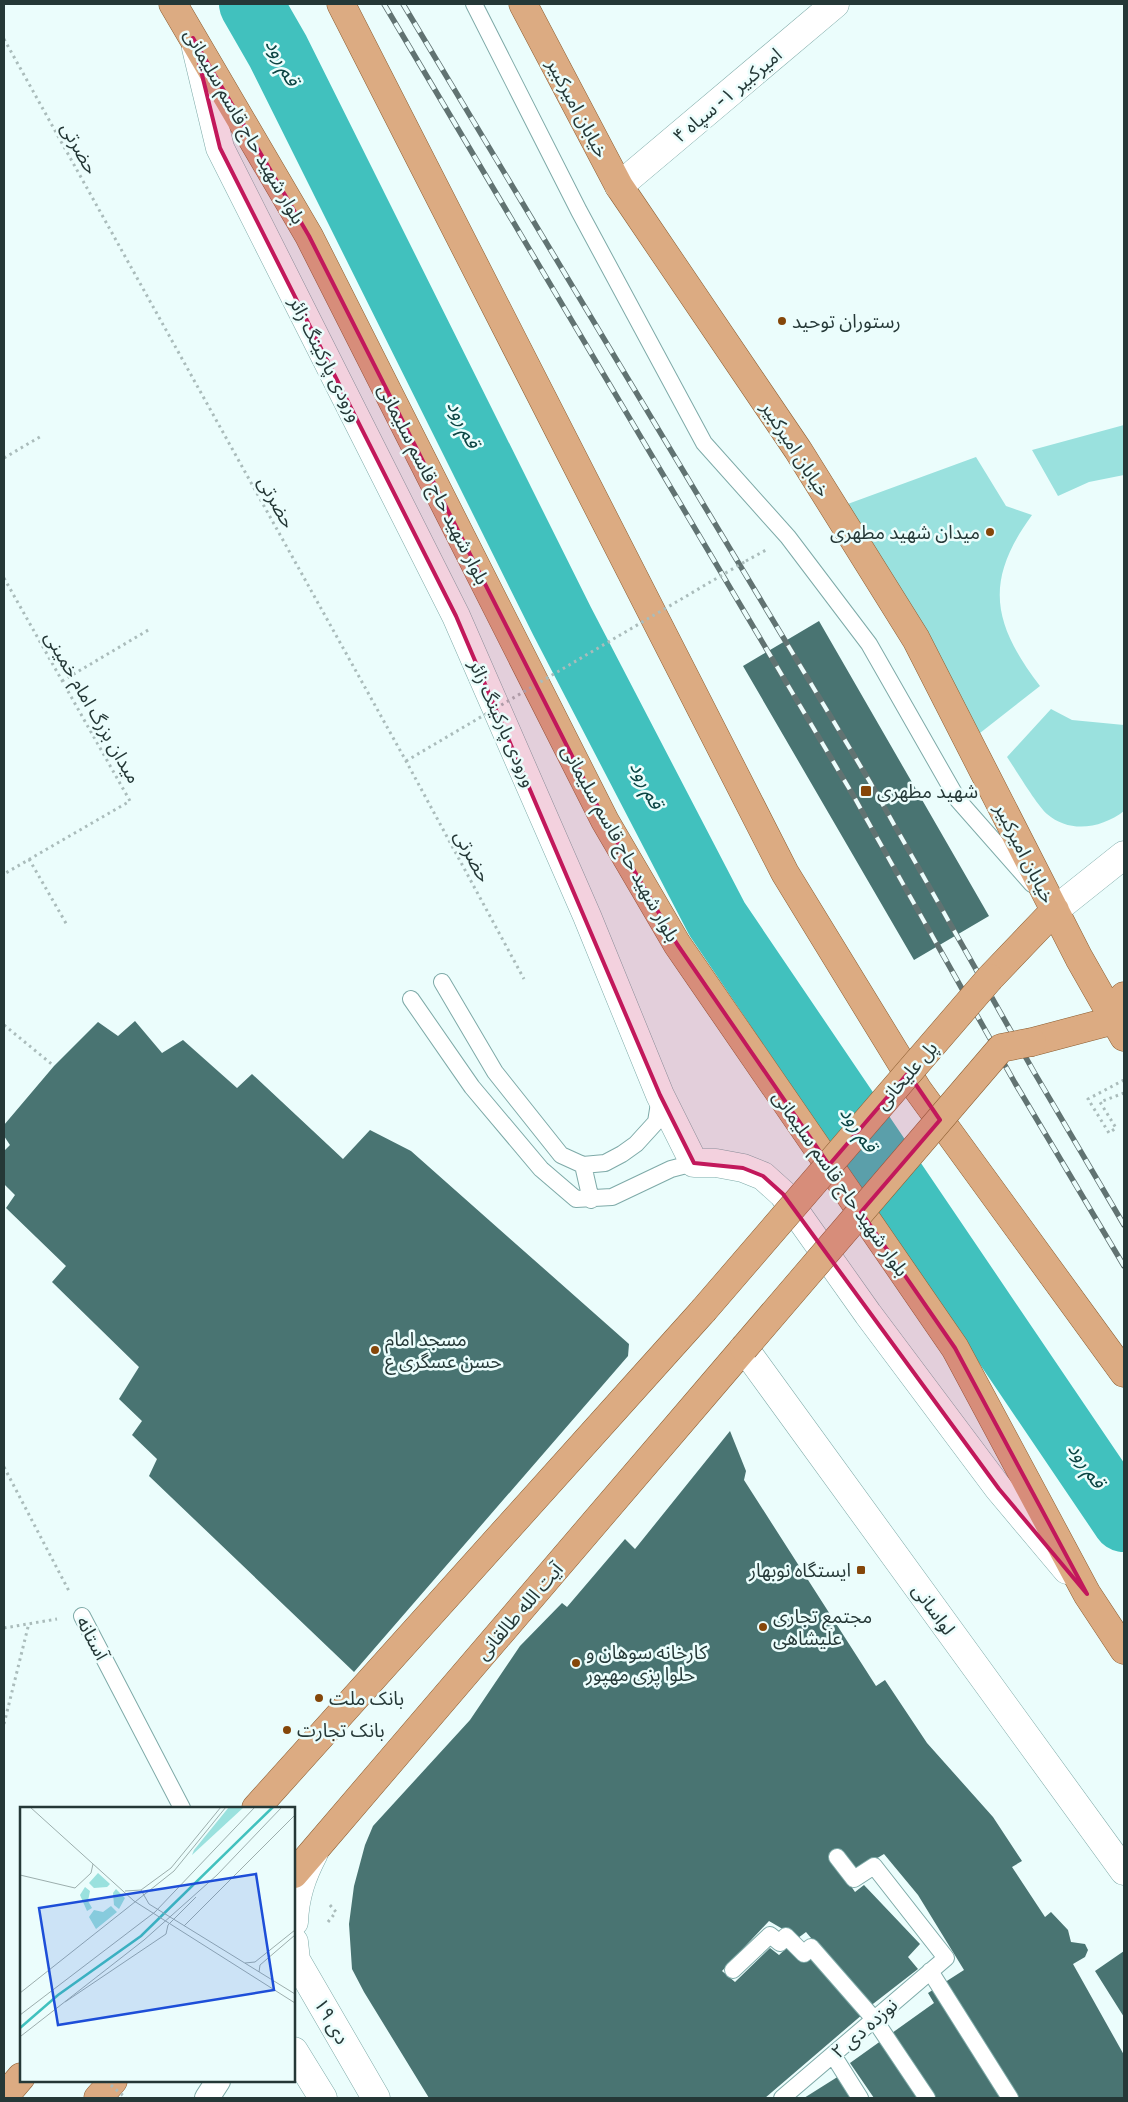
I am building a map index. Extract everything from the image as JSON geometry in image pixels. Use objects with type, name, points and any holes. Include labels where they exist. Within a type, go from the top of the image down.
[{"type":"main road","name":"بلوار شهید حاج قاسم سلیمانی","points":[[173,4],[309,236],[604,821],[677,944],[955,1348],[1087,1594],[1124,1650]]},
{"type":"main road","points":[[340,4],[785,873],[918,1090],[1124,1373]]},
{"type":"main road","name":"خیابان امیرکبیر","points":[[523,4],[619,186],[798,450],[916,639],[1078,958],[1121,1018]]},
{"type":"main road","name":"امیرکبیر ۱- سپاه ۴","points":[[619,186],[835,4]]},
{"type":"main road","name":"ورودی پارکینگ زائر","points":[[193,38],[220,148],[456,616],[583,907],[660,1095],[694,1163]]},
{"type":"main road","points":[[1055,910],[1124,855]]},
{"type":"main road","name":"پل علیخانی","points":[[257,1807],[703,1311],[990,978],[1055,910]]},
{"type":"main road","points":[[744,1348],[1001,1048],[1032,1042],[1121,1018]]},
{"type":"main road","points":[[694,1163],[743,1168],[763,1176],[783,1194],[868,1314],[999,1489],[1087,1594]]},
{"type":"main road","name":"آیت الله طالقانی","points":[[295,1873],[744,1348]]},
{"type":"main road","name":"لواسانی","points":[[744,1348],[1124,1871]]},
{"type":"main road","points":[[295,1900],[303,1876],[316,1850]]},
{"type":"main road","name":"۱۹ دی","points":[[295,1951],[296,1960],[376,2098]]},
{"type":"main road","points":[[295,2053],[323,2098]]},
{"type":"main road","points":[[4,2098],[20,2078]]},
{"type":"main road","points":[[98,2098],[112,2082]]},
{"type":"street","points":[[207,2098],[217,2082]]},
{"type":"lane","points":[[474,4],[579,211],[704,443],[788,537],[869,644],[958,800],[1055,910]]},
{"type":"lane","points":[[442,982],[495,1072],[561,1155],[583,1165],[605,1163],[636,1144],[656,1122],[660,1095]]},
{"type":"lane","points":[[411,999],[472,1087],[541,1169],[576,1199],[591,1200],[612,1197],[671,1168],[694,1163]]},
{"type":"lane","points":[[583,1165],[591,1200]]},
{"type":"lane","name":"آستانه","points":[[82,1616],[181,1807]]},
{"type":"lane","name":"نوزده دی ۲","points":[[782,2098],[946,1958],[874,1866],[854,1879],[837,1857]]},
{"type":"lane","points":[[733,1970],[770,1935],[780,1943],[786,1936],[804,1954],[811,1947],[874,2019],[927,2098]]},
{"type":"lane","points":[[930,1972],[1010,2098]]},
{"type":"lane","points":[[833,2054],[860,2098]]},
{"type":"path","name":"حضرتی","points":[[4,39],[406,761],[524,979]]},
{"type":"path","points":[[4,458],[43,435]]},
{"type":"path","points":[[406,761],[746,561]]},
{"type":"path","name":"میدان بزرگ امام خمینی","points":[[4,578],[130,801],[4,874]]},
{"type":"path","points":[[62,681],[150,629]]},
{"type":"path","points":[[29,859],[67,925]]},
{"type":"path","points":[[4,1025],[54,1066]]},
{"type":"path","points":[[1124,1080],[1088,1099],[1109,1133],[1116,1128],[1100,1102],[1124,1093]]},
{"type":"path","name":"آستانه","points":[[4,1467],[82,1616]]},
{"type":"path","points":[[4,1628],[82,1616]]},
{"type":"path","points":[[4,1724],[29,1623]]},
{"type":"path","points":[[107,2082],[126,2098]]},
{"type":"highlighted area","points":[[193,38],[309,236],[605,821],[677,944],[829,1165],[908,1073],[940,1120],[861,1212],[955,1348],[1087,1594],[999,1489],[783,1194],[763,1176],[743,1168],[694,1163],[660,1095],[456,616],[220,148]]},
{"type":"shaded area","points":[[1124,425],[1124,475],[1089,482],[1058,496],[1032,450]]},
{"type":"shaded area","points":[[976,457],[1006,506],[1032,515],[1006,561],[1001,581],[1000,602],[1004,622],[1012,642],[1040,686],[980,733],[845,505]]},
{"type":"shaded area","points":[[1051,709],[1072,720],[1124,725],[1124,811],[1115,817],[1096,825],[1086,826],[1066,824],[1056,820],[1047,814],[1037,803],[1007,757]]},
{"type":"building","name":"شهید مطهری","points":[[819,621],[989,916],[914,960],[743,666]]},
{"type":"building","name":"مسجد امام حسن عسگری ع","points":[[135,1021],[162,1053],[183,1040],[237,1088],[252,1074],[343,1159],[370,1130],[411,1151],[629,1344],[628,1356],[354,1672],[149,1476],[157,1459],[132,1435],[142,1421],[119,1399],[139,1367],[52,1282],[66,1266],[6,1208],[15,1195],[4,1184],[4,1151],[10,1145],[4,1136],[4,1125],[54,1066],[98,1022],[118,1036]]},
{"type":"building","points":[[730,1431],[746,1471],[744,1480],[876,1686],[885,1680],[927,1743],[993,1817],[1022,1861],[1012,1867],[1045,1917],[1051,1912],[1068,1930],[1071,1942],[1085,1944],[1088,1950],[1085,1957],[1073,1964],[1124,2055],[1124,2098],[874,2098],[850,2063],[934,2003],[928,1993],[964,1970],[918,1895],[884,1854],[854,1872],[831,1857],[855,1892],[864,1885],[920,1944],[908,1957],[918,1969],[869,2007],[806,1932],[798,1938],[769,1921],[722,1971],[735,1982],[770,1948],[779,1955],[789,1946],[811,1954],[863,2014],[765,2098],[429,2098],[364,1992],[352,1969],[349,1924],[354,1886],[365,1845],[373,1826],[470,1720],[520,1646],[562,1603],[567,1607],[625,1539],[635,1549]]},
{"type":"building","points":[[1124,1951],[1124,2017],[1095,1971]]},
{"type":"building","points":[[839,2076],[854,2098],[804,2098]]},
{"type":"waterway","name":"قم رود","points":[[251,4],[278,51],[562,621],[717,919],[1124,1520]]},
{"type":"railway","points":[[384,4],[853,795],[1015,1083],[1124,1266]]},
{"type":"railway","points":[[403,4],[870,782],[1034,1072],[1124,1225]]},
{"type":"place","name":"رستوران توحید","points":[[782,321]]},
{"type":"place","name":"میدان شهید مطهری","points":[[990,532]]},
{"type":"place","name":"شهید مطهری","points":[[866,791]]},
{"type":"place","name":"مسجد امام حسن عسگری ع","points":[[375,1350]]},
{"type":"place","name":"ایستگاه نوبهار","points":[[861,1570]]},
{"type":"place","name":"مجتمع تجاری علیشاهی","points":[[763,1627]]},
{"type":"place","name":"کارخانه سوهان و حلوا پزی مهپور","points":[[576,1663]]},
{"type":"place","name":"بانک ملت","points":[[319,1698]]},
{"type":"place","name":"بانک تجارت","points":[[287,1730]]}]
